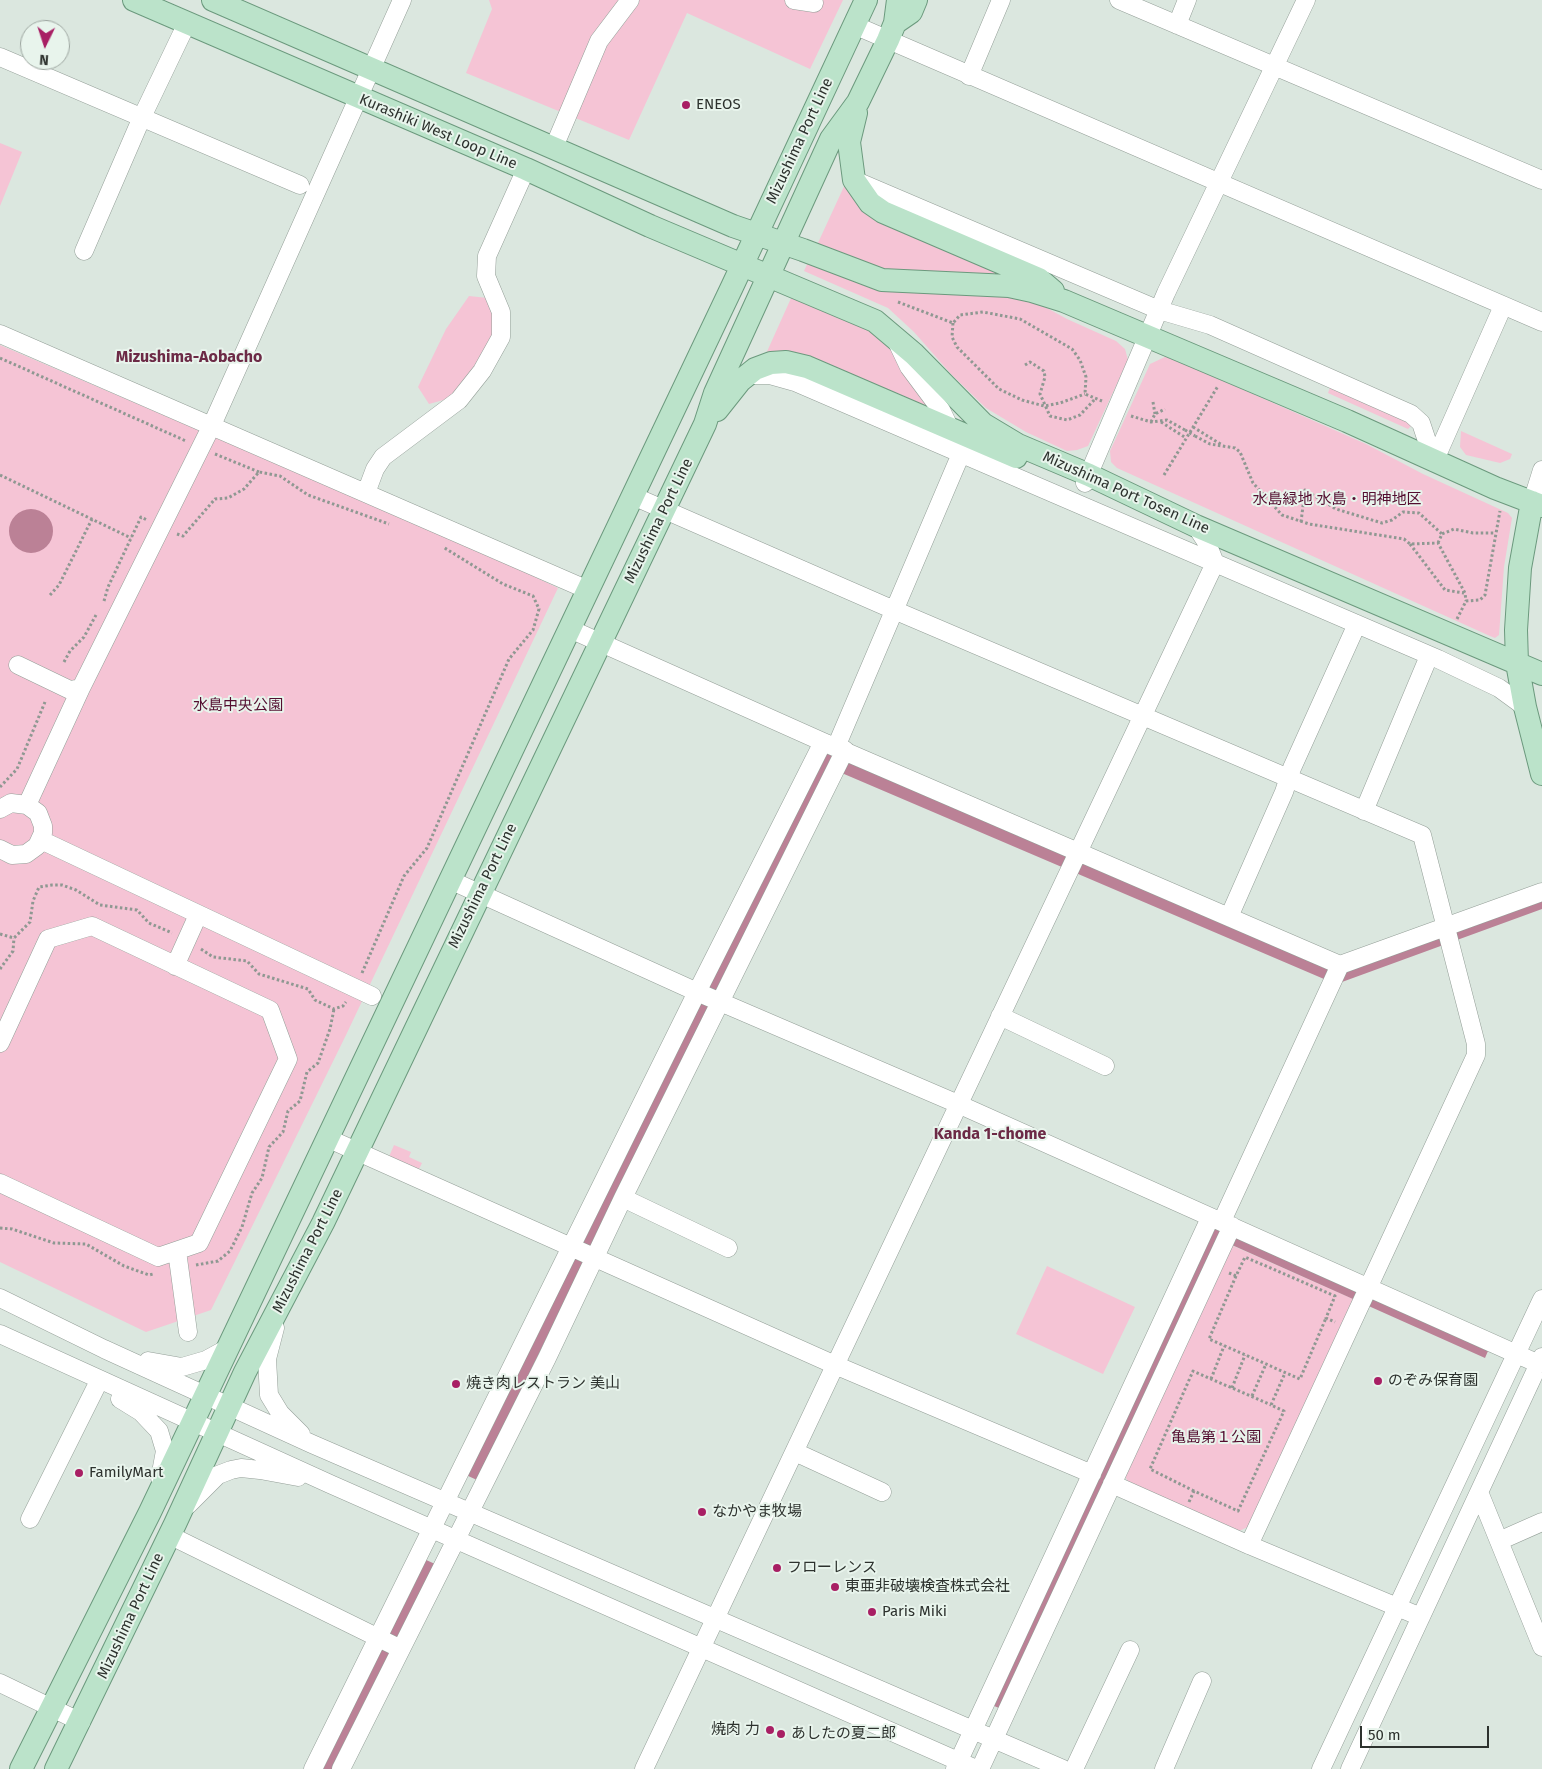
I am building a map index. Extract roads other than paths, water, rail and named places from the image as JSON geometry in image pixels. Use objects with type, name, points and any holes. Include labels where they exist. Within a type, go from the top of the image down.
[{"type":"main road","name":"Kurashiki West Loop Line","points":[[134,0],[526,169],[650,226],[742,265]]},
{"type":"main road","points":[[213,0],[554,147],[642,187],[757,234],[882,280],[1009,286],[1064,301],[1347,421],[1434,462],[1537,504],[1525,536],[1516,605],[1518,664],[1525,707],[1542,774]]},
{"type":"main road","name":"Mizushima Port Line","points":[[21,1769],[150,1512],[206,1395],[757,234],[866,0]]},
{"type":"main road","name":"Mizushima Port Line","points":[[56,1769],[229,1406],[357,1152],[705,424],[715,393],[831,140],[858,102],[891,32],[898,0]]},
{"type":"main road","points":[[891,32],[911,12],[916,0]]},
{"type":"main road","points":[[858,102],[849,142],[854,180],[870,204],[883,212],[1039,279],[1064,301]]},
{"type":"main road","name":"Mizushima Port Tosen Line","points":[[742,265],[875,321],[894,335],[983,424],[1018,444],[1087,479],[1542,674]]},
{"type":"main road","points":[[705,424],[740,381],[755,369],[771,363],[796,364],[986,446],[1087,479]]},
{"type":"street","points":[[27,805],[81,688],[212,425],[360,98],[402,0]]},
{"type":"street","points":[[554,147],[599,41],[630,0]]},
{"type":"street","points":[[794,0],[814,3]]},
{"type":"street","points":[[969,76],[1001,0]]},
{"type":"street","points":[[1119,0],[1542,180]]},
{"type":"street","points":[[1177,25],[1187,0]]},
{"type":"street","points":[[1087,479],[1159,310],[1306,0]]},
{"type":"street","points":[[84,251],[142,117],[186,23]]},
{"type":"street","points":[[854,25],[891,32],[969,76],[1542,322]]},
{"type":"street","points":[[0,57],[300,185]]},
{"type":"street","points":[[366,492],[383,456],[459,400],[482,371],[501,337],[502,312],[486,276],[487,256],[526,169]]},
{"type":"street","points":[[854,180],[1159,310],[1210,325],[1411,414],[1421,423],[1434,462]]},
{"type":"street","points":[[1434,462],[1503,306]]},
{"type":"street","points":[[0,334],[588,590]]},
{"type":"street","points":[[894,335],[909,367],[941,410],[962,453]]},
{"type":"street","points":[[748,376],[770,375],[795,382],[962,453],[1429,656],[1499,688],[1525,707]]},
{"type":"street","points":[[962,453],[986,446]]},
{"type":"street","points":[[341,1769],[432,1528],[583,1253],[623,1198],[709,997],[836,754],[894,610],[962,453]]},
{"type":"street","points":[[1537,504],[1542,470]]},
{"type":"street","points":[[633,496],[1289,780],[1422,835],[1476,1044],[1476,1055],[1249,1545]]},
{"type":"street","points":[[1196,526],[1207,543],[1215,563]]},
{"type":"street","points":[[644,1769],[1215,563],[1254,550]]},
{"type":"street","points":[[1228,917],[1357,624]]},
{"type":"street","points":[[570,629],[836,754],[1073,860],[1228,917],[1337,972],[1449,935],[1542,892]]},
{"type":"street","points":[[1364,811],[1429,656]]},
{"type":"street","points":[[18,665],[70,690],[81,688]]},
{"type":"street","points":[[314,1769],[389,1643],[456,1540],[583,1253],[709,997],[836,754]]},
{"type":"street","points":[[0,809],[11,803],[27,805],[33,808],[41,819],[43,833],[37,846],[26,854],[2,855]]},
{"type":"street","points":[[41,840],[372,996]]},
{"type":"street","points":[[450,880],[709,997],[958,1104],[1365,1295],[1512,1362],[1539,1371],[1350,1769]]},
{"type":"street","points":[[175,966],[198,915]]},
{"type":"street","points":[[0,1183],[158,1257],[179,1259],[199,1243],[288,1059],[270,1010],[92,926],[48,940],[1,1037]]},
{"type":"street","points":[[980,1769],[1101,1481],[1223,1228],[1337,972]]},
{"type":"street","points":[[1000,1016],[1105,1066]]},
{"type":"street","points":[[327,1138],[835,1365],[1249,1545],[1422,1617]]},
{"type":"street","points":[[623,1198],[728,1248]]},
{"type":"street","points":[[956,1765],[1101,1481],[1214,1266],[1223,1228]]},
{"type":"street","points":[[179,1259],[188,1332]]},
{"type":"street","points":[[0,1298],[104,1349],[312,1444],[716,1617],[1063,1769]]},
{"type":"street","points":[[1321,1769],[1542,1299]]},
{"type":"street","points":[[280,1308],[267,1359],[270,1397],[280,1413],[312,1444]]},
{"type":"street","points":[[0,1334],[94,1379],[702,1647],[956,1765],[976,1769]]},
{"type":"street","points":[[104,1349],[155,1363],[182,1367],[206,1360],[228,1348]]},
{"type":"street","points":[[94,1379],[141,1412],[155,1426],[164,1443],[165,1459],[150,1512]]},
{"type":"street","points":[[30,1519],[94,1379]]},
{"type":"street","points":[[795,1452],[882,1492]]},
{"type":"street","points":[[330,1484],[260,1470],[241,1468],[232,1470],[218,1474],[172,1529],[389,1643]]},
{"type":"street","points":[[1480,1492],[1542,1647]]},
{"type":"street","points":[[1499,1541],[1542,1522]]},
{"type":"street","points":[[1074,1769],[1130,1650]]},
{"type":"street","points":[[1164,1769],[1202,1681]]},
{"type":"street","points":[[0,1683],[80,1722]]},
{"type":"place","name":"ENEOS","points":[[686,105]]},
{"type":"place","name":"のぞみ保育園","points":[[1378,1381]]},
{"type":"place","name":"焼き肉レストラン 美山","points":[[456,1384]]},
{"type":"place","name":"FamilyMart","points":[[79,1473]]},
{"type":"place","name":"なかやま牧場","points":[[702,1512]]},
{"type":"place","name":"フローレンス","points":[[777,1568]]},
{"type":"place","name":"東亜非破壊検査株式会社","points":[[835,1587]]},
{"type":"place","name":"Paris Miki","points":[[872,1612]]},
{"type":"place","name":"焼肉 力","points":[[770,1730]]},
{"type":"place","name":"あしたの夏二郎","points":[[781,1734]]},
{"type":"district","name":"Mizushima-Aobacho","points":[[189,358]]},
{"type":"district","name":"Kanda 1-chome","points":[[990,1135]]},
{"type":"park label","name":"水島緑地 水島・明神地区","points":[[1337,500]]},
{"type":"park label","name":"水島中央公園","points":[[238,706]]},
{"type":"park label","name":"亀島第１公園","points":[[1216,1438]]}]
